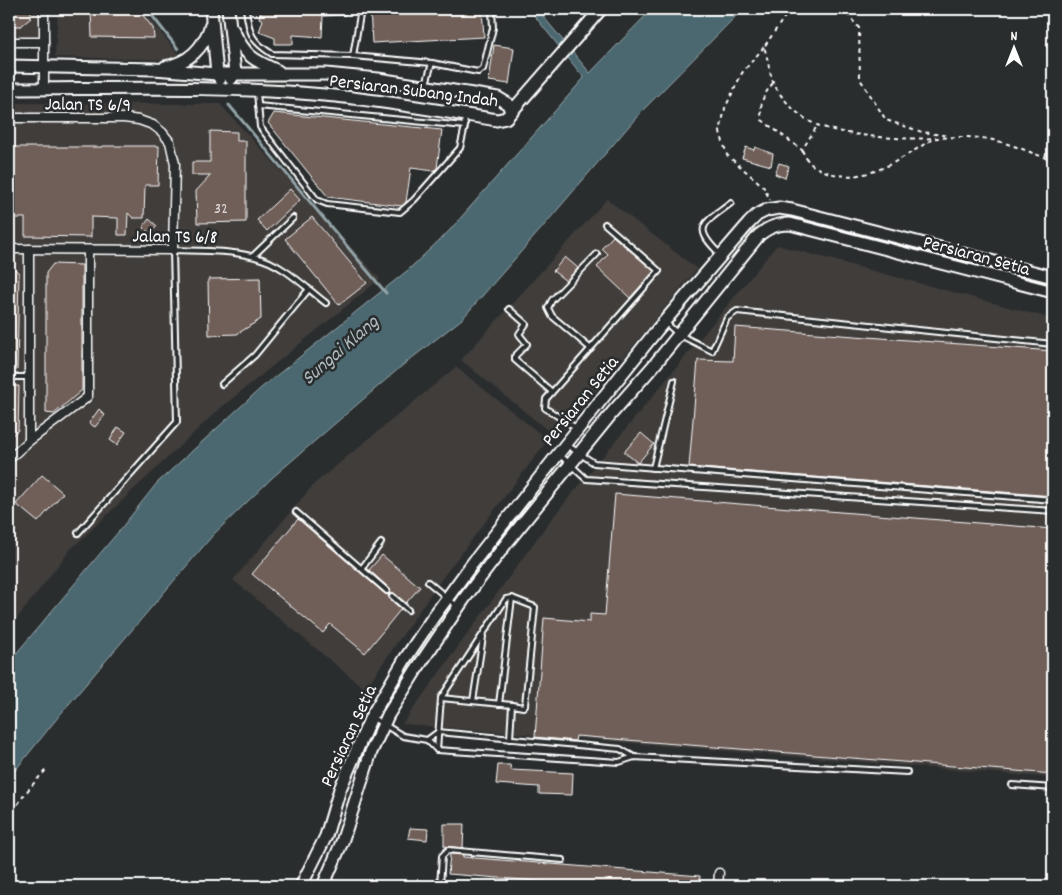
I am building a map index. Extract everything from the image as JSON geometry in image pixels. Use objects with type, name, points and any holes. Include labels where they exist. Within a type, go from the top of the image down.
[{"type":"street","points":[[44,9],[44,89]]},
{"type":"street","points":[[211,9],[217,74],[225,90]]},
{"type":"street","points":[[225,90],[235,74],[228,9]]},
{"type":"street","points":[[511,111],[601,9]]},
{"type":"street","points":[[154,69],[173,66],[186,61],[199,49],[208,36],[212,22]]},
{"type":"street","points":[[230,24],[237,41],[246,54],[260,63],[285,74]]},
{"type":"street","points":[[9,42],[44,42]]},
{"type":"street","name":"Persiaran Subang Indah","points":[[9,66],[154,69],[217,74],[326,74],[378,79],[498,98],[508,104],[511,111],[506,118],[497,120],[465,121],[335,96],[257,90],[9,89]]},
{"type":"street","name":"Jalan TS 6/9","points":[[9,118],[124,118],[139,120],[153,125],[162,132],[170,142],[174,153],[174,250]]},
{"type":"street","points":[[772,210],[775,225]]},
{"type":"street","name":"Persiaran Setia","points":[[301,886],[326,836],[340,790],[371,717],[404,659],[447,598],[558,454],[664,322],[757,216],[772,210],[792,210],[1053,277]]},
{"type":"street","name":"Persiaran Setia","points":[[323,886],[342,842],[371,752],[384,725],[416,670],[459,607],[509,540],[758,235],[768,227],[790,224],[1053,292]]},
{"type":"street","name":"Jalan TS 6/8","points":[[9,249],[174,250]]},
{"type":"street","points":[[29,250],[29,441]]},
{"type":"street","points":[[9,460],[29,441],[88,396],[88,250]]},
{"type":"street","points":[[718,886],[719,873]]},
{"type":"lane","points":[[246,9],[249,32],[262,48],[272,54],[353,56],[432,62],[478,72],[483,69],[493,28],[492,9]]},
{"type":"lane","points":[[353,56],[361,9]]},
{"type":"lane","points":[[425,87],[432,62]]},
{"type":"lane","points":[[257,90],[258,106],[260,127],[317,200],[327,204],[400,212],[407,208],[458,151],[461,145],[465,121],[258,106]]},
{"type":"lane","points":[[721,255],[706,241],[703,232],[705,223],[730,203]]},
{"type":"lane","points":[[253,256],[293,218]]},
{"type":"lane","points":[[578,429],[545,408],[546,399],[659,271],[605,224]]},
{"type":"lane","points":[[78,533],[177,422],[174,250]]},
{"type":"lane","name":"Jalan TS 6/8","points":[[174,250],[229,252],[253,256],[277,266],[326,303]]},
{"type":"lane","points":[[591,349],[552,316],[548,308],[552,300],[597,254]]},
{"type":"lane","points":[[222,384],[255,355],[309,289]]},
{"type":"lane","points":[[509,309],[526,324],[519,334],[527,344],[515,356],[515,360],[552,392]]},
{"type":"lane","points":[[664,322],[678,334],[712,350],[727,318],[737,311],[1053,344]]},
{"type":"lane","points":[[9,377],[28,377]]},
{"type":"lane","points":[[653,468],[674,381]]},
{"type":"lane","points":[[566,444],[594,463],[1053,500]]},
{"type":"lane","points":[[558,454],[586,479],[1053,511]]},
{"type":"lane","points":[[296,512],[387,591]]},
{"type":"lane","points":[[362,568],[381,543]]},
{"type":"lane","points":[[428,582],[459,607]]},
{"type":"lane","points":[[392,596],[408,610]]},
{"type":"lane","points":[[499,704],[512,598]]},
{"type":"lane","points":[[436,750],[441,698],[506,599],[512,598],[535,607],[525,705],[523,707],[441,698]]},
{"type":"lane","points":[[473,701],[484,634]]},
{"type":"lane","points":[[510,739],[512,705]]},
{"type":"lane","points":[[371,717],[403,736],[427,740],[436,750],[619,762],[634,757],[907,772]]},
{"type":"lane","points":[[427,740],[438,732],[620,749],[634,757]]},
{"type":"lane","points":[[1012,785],[1053,788]]},
{"type":"lane","points":[[440,886],[442,856],[448,850],[563,860]]},
{"type":"path","points":[[772,210],[769,196],[763,186],[727,155],[720,132],[725,108],[742,73],[764,47],[790,9]]},
{"type":"path","points":[[840,9],[859,28],[860,79],[886,120],[922,132],[954,137],[988,139],[1053,161]]},
{"type":"path","points":[[1053,20],[1047,46],[1053,61]]},
{"type":"path","points":[[764,47],[773,83],[784,100],[800,116],[817,125],[860,134],[898,138],[954,137]]},
{"type":"path","points":[[773,83],[764,94],[761,113],[762,120],[802,150],[812,167],[844,176],[863,175],[886,166],[935,138]]},
{"type":"path","points":[[802,150],[817,125]]},
{"type":"path","points":[[1045,158],[1053,132]]},
{"type":"path","points":[[9,818],[16,805],[33,783],[48,768]]},
{"type":"shaded area","points":[[9,9],[41,9],[41,38],[9,38]]},
{"type":"shaded area","points":[[58,9],[142,9],[178,54],[172,60],[55,57]]},
{"type":"shaded area","points":[[9,103],[220,104],[380,279],[217,411],[70,550],[9,629]]},
{"type":"shaded area","points":[[607,199],[697,269],[557,438],[461,360]]},
{"type":"shaded area","points":[[777,245],[1053,319],[1053,778],[402,724],[549,522]]},
{"type":"shaded area","points":[[456,367],[548,440],[440,581],[365,689],[233,580],[314,484]]},
{"type":"water","name":"Sungai Klang","points":[[529,9],[537,9],[590,73],[652,9],[743,9],[641,112],[462,319],[403,365],[273,477],[213,535],[63,711],[9,778],[9,662],[157,483],[261,388],[408,270],[449,231],[584,78]]},
{"type":"building","points":[[9,9],[31,9],[31,18],[21,26],[9,26]]},
{"type":"building","points":[[91,9],[138,9],[153,28],[154,38],[92,37]]},
{"type":"building","points":[[262,9],[279,9],[290,12],[290,9],[345,9],[345,15],[323,16],[322,37],[293,35],[293,44],[275,44],[275,38],[259,32],[263,20],[259,18]]},
{"type":"building","points":[[370,9],[482,9],[484,37],[372,43]]},
{"type":"building","points":[[494,45],[514,48],[509,84],[489,81]]},
{"type":"building","points":[[274,113],[442,130],[437,168],[434,171],[411,168],[406,202],[402,206],[328,197],[268,123]]},
{"type":"building","points":[[210,131],[237,132],[237,141],[246,141],[246,222],[197,223],[196,191],[211,175],[192,175],[192,162],[210,162]]},
{"type":"building","points":[[159,146],[158,185],[145,185],[144,218],[133,218],[128,213],[127,235],[118,235],[118,218],[91,217],[91,237],[25,236],[25,218],[9,218],[9,147]]},
{"type":"building","points":[[746,147],[754,150],[755,147],[773,154],[771,166],[742,158]]},
{"type":"building","points":[[779,163],[789,166],[785,178],[775,174]]},
{"type":"building","points":[[290,189],[300,200],[267,231],[257,220]]},
{"type":"building","points":[[312,217],[367,283],[339,305],[285,239]]},
{"type":"building","points":[[149,219],[157,226],[150,234],[143,227]]},
{"type":"building","points":[[613,236],[654,271],[630,298],[597,267],[608,254],[602,248]]},
{"type":"building","points":[[565,257],[578,268],[566,281],[553,271]]},
{"type":"building","points":[[9,264],[19,273],[17,370],[9,370]]},
{"type":"building","points":[[53,264],[82,265],[82,390],[54,414],[46,413],[46,273]]},
{"type":"building","points":[[260,278],[261,319],[237,334],[209,335],[208,279]]},
{"type":"building","points":[[735,327],[1053,351],[1053,496],[689,467],[698,360],[733,361]]},
{"type":"building","points":[[9,386],[19,386],[18,430],[9,438]]},
{"type":"building","points":[[99,409],[105,415],[95,427],[89,423]]},
{"type":"building","points":[[118,427],[126,432],[117,445],[110,440]]},
{"type":"building","points":[[641,433],[654,444],[638,463],[624,452]]},
{"type":"building","points":[[42,475],[63,493],[38,522],[16,504]]},
{"type":"building","points":[[615,494],[1053,529],[1053,774],[576,736],[575,741],[535,737],[544,618],[590,622],[590,614],[605,615]]},
{"type":"building","points":[[298,519],[385,594],[389,594],[390,599],[401,609],[365,653],[330,624],[323,633],[252,574]]},
{"type":"building","points":[[382,555],[420,587],[406,603],[394,593],[390,593],[389,588],[369,570]]},
{"type":"building","points":[[498,765],[510,765],[511,770],[573,773],[572,795],[539,794],[539,787],[496,784]]},
{"type":"building","points":[[444,824],[464,824],[463,848],[444,846]]},
{"type":"building","points":[[410,828],[428,829],[427,840],[408,838]]},
{"type":"building","points":[[450,854],[463,855],[463,857],[700,876],[699,886],[599,886],[448,874]]},
{"type":"waterway","points":[[147,9],[178,49]]},
{"type":"waterway","points":[[229,105],[386,293]]}]
